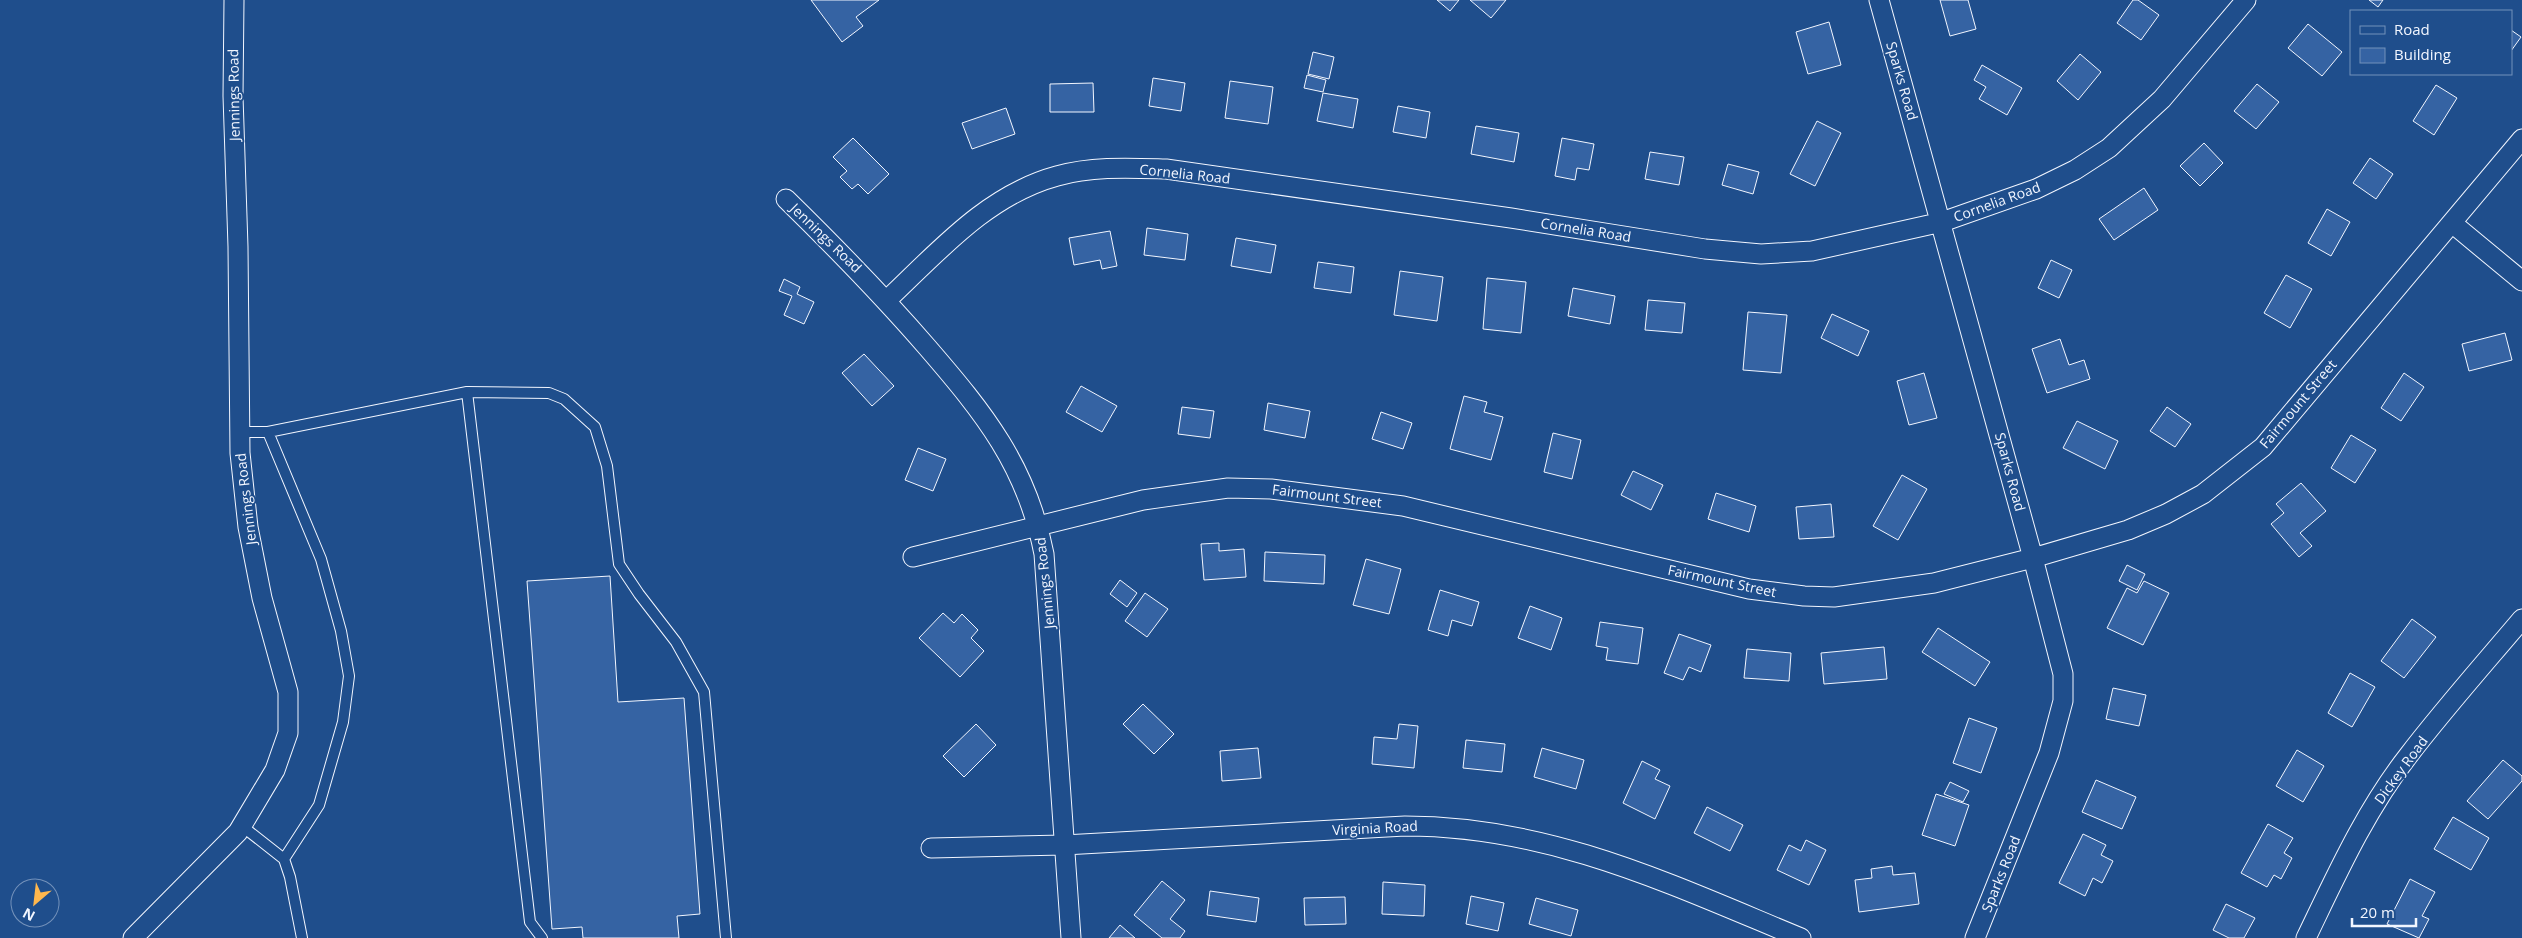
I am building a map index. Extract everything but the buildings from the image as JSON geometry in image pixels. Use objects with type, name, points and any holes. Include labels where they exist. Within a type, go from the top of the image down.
[{"type":"street","name":"Jennings Road","points":[[133,938],[242,826],[275,770],[288,733],[288,692],[262,598],[248,527],[240,432],[238,248],[233,96],[234,0]]},
{"type":"street","name":"Sparks Road","points":[[1879,0],[1942,222],[2058,648],[2063,674],[2063,701],[2049,753],[1975,938]]},
{"type":"street","name":"Cornelia Road","points":[[887,300],[976,217],[1010,195],[1058,176],[1117,168],[1166,169],[1511,218],[1705,249],[1761,254],[1812,250],[1942,222],[2036,189],[2075,170],[2109,148],[2162,99],[2246,0]]},
{"type":"street","name":"Fairmount Street","points":[[913,556],[1143,500],[1228,488],[1271,489],[1403,506],[1748,589],[1824,597],[1868,594],[1934,583],[2033,558],[2128,530],[2166,514],[2203,494],[2263,447],[2522,139]]},
{"type":"street","name":"Jennings Road","points":[[786,199],[887,300],[976,404],[1005,448],[1023,483],[1038,526],[1044,554],[1070,938]]},
{"type":"street","points":[[2452,223],[2522,281]]},
{"type":"street","name":"Dickey Road","points":[[2306,938],[2346,855],[2378,800],[2407,757],[2522,619]]},
{"type":"street","name":"Virginia Road","points":[[932,848],[1064,845],[1405,826],[1442,826],[1473,829],[1519,836],[1584,852],[1645,874],[1801,938]]},
{"type":"lane","points":[[240,432],[268,432],[467,392],[548,393],[564,399],[595,426],[607,466],[620,564],[639,594],[676,642],[704,692],[726,938]]},
{"type":"lane","points":[[467,392],[530,922],[542,938]]},
{"type":"lane","points":[[268,432],[321,559],[341,631],[349,676],[343,722],[319,805],[284,859]]},
{"type":"lane","points":[[242,826],[284,859],[290,877],[302,938]]}]
